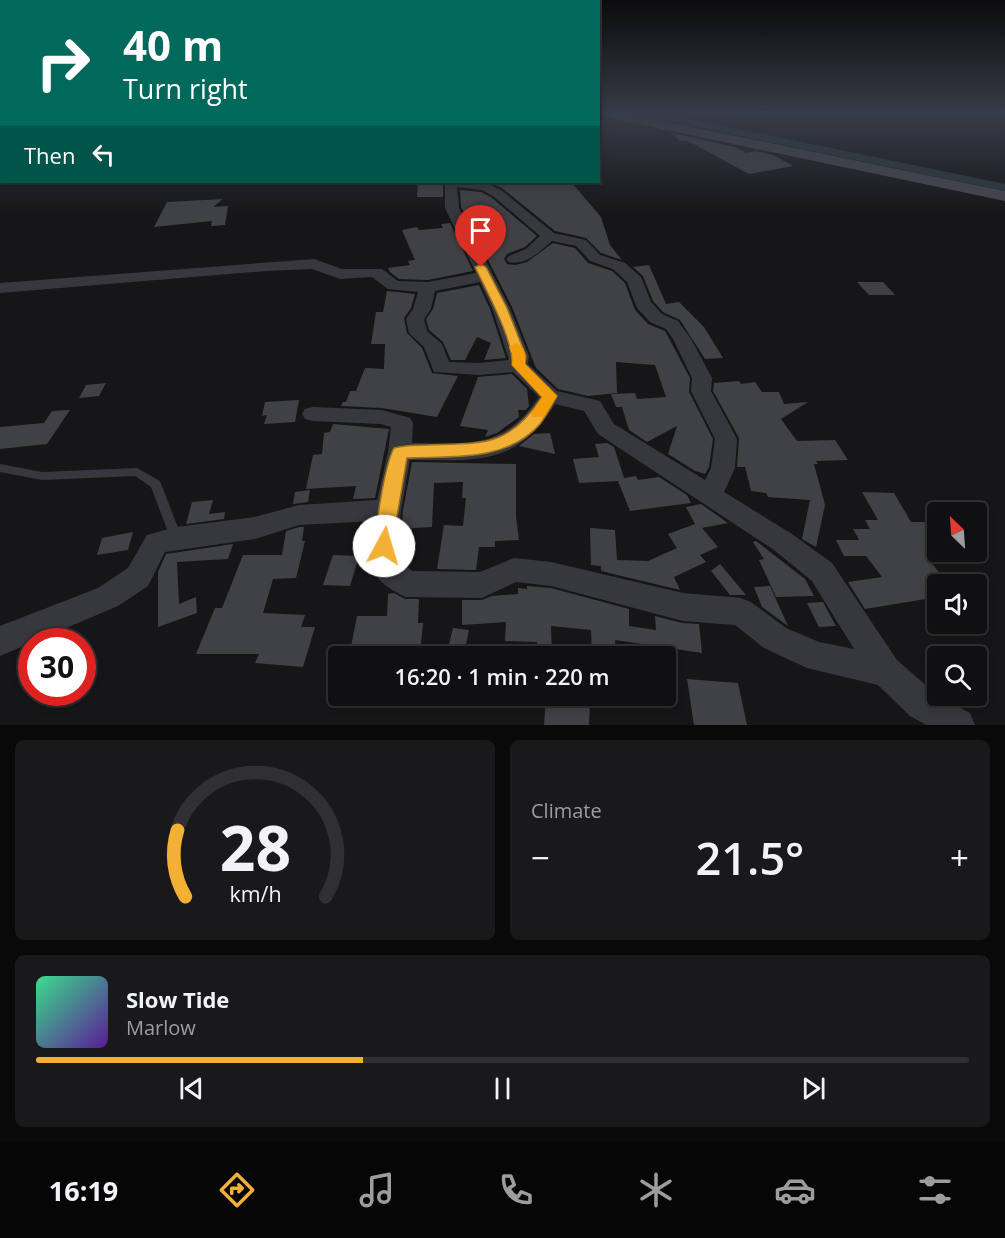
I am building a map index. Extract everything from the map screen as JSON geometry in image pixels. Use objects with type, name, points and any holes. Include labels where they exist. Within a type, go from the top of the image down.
[{"type":"main road","points":[[779,148],[1005,196]]},
{"type":"street","points":[[451,183],[452,208],[486,276],[519,356],[518,365],[539,388],[550,396],[592,406],[606,429],[783,542],[822,572],[886,671],[922,704],[958,725]]},
{"type":"street","points":[[458,183],[484,187],[497,193],[549,236],[580,243],[595,258],[619,266],[635,280],[643,304],[656,318],[672,325],[682,339],[702,378],[701,391],[726,439],[723,468],[710,495]]},
{"type":"street","points":[[514,259],[531,252],[549,236]]},
{"type":"street","points":[[0,288],[314,264],[340,273],[376,272],[393,286],[428,287],[486,276]]},
{"type":"street","points":[[428,287],[422,309],[415,320],[418,333],[433,344],[441,368],[479,369],[518,365]]},
{"type":"street","points":[[400,452],[484,448],[506,443],[534,421],[550,396]]},
{"type":"street","points":[[313,414],[382,417],[402,423],[400,452],[388,510],[382,564],[406,584],[482,585],[514,570],[550,574],[637,597],[683,606],[741,612],[775,638],[818,657],[886,671]]},
{"type":"street","points":[[0,641],[108,597],[138,577],[156,543],[176,538],[255,528],[299,515],[388,510]]},
{"type":"lane","points":[[0,468],[42,476],[137,472],[156,484],[176,538]]},
{"type":"shaded area","points":[[797,148],[830,148],[1005,184],[1005,191]]},
{"type":"building","points":[[701,148],[737,148],[746,153],[756,151],[773,155],[793,166],[749,174]]},
{"type":"building","points":[[418,183],[443,183],[443,197],[417,197]]},
{"type":"building","points":[[490,183],[572,183],[601,217],[610,245],[622,260],[601,253],[586,238],[555,231],[502,188]]},
{"type":"building","points":[[460,190],[481,192],[492,198],[537,236],[525,247],[507,254],[504,259],[507,264],[527,262],[553,243],[575,248],[588,263],[612,271],[625,283],[635,310],[648,324],[665,331],[690,378],[689,392],[713,439],[709,467],[705,474],[695,471],[668,454],[677,426],[647,442],[629,430],[622,407],[616,407],[611,394],[635,393],[637,399],[666,397],[655,365],[616,362],[617,393],[588,396],[558,389],[536,368],[512,307],[461,207]]},
{"type":"building","points":[[223,199],[213,207],[228,206],[225,225],[211,226],[212,221],[154,227],[167,202]]},
{"type":"building","points":[[450,223],[473,271],[428,280],[399,279],[390,272],[388,268],[410,265],[408,261],[415,260],[402,230],[417,227],[419,230],[443,228],[441,224]]},
{"type":"building","points":[[649,265],[666,304],[679,302],[704,327],[723,358],[705,359],[680,320],[663,312],[653,301],[643,276],[633,267]]},
{"type":"building","points":[[857,282],[883,282],[895,295],[869,295]]},
{"type":"building","points":[[479,285],[490,309],[506,358],[484,360],[491,343],[477,337],[465,360],[451,360],[443,342],[429,330],[426,319],[433,309],[437,293]]},
{"type":"building","points":[[387,291],[415,294],[411,308],[404,318],[407,333],[422,348],[432,373],[458,376],[437,417],[382,408],[341,406],[343,402],[346,402],[350,391],[356,391],[365,368],[384,369],[385,344],[371,344],[376,312],[383,312]]},
{"type":"building","points":[[512,374],[527,389],[529,406],[526,410],[518,410],[519,417],[497,433],[485,437],[488,430],[460,426],[478,377]]},
{"type":"building","points":[[739,381],[741,384],[755,382],[762,392],[779,392],[784,404],[808,402],[781,419],[797,441],[835,440],[848,460],[816,461],[818,464],[814,464],[825,505],[816,547],[802,539],[810,500],[768,497],[766,493],[751,491],[745,467],[737,467],[739,438],[713,391],[714,383]]},
{"type":"building","points":[[106,383],[99,396],[79,398],[86,385]]},
{"type":"building","points":[[299,400],[295,422],[264,424],[267,415],[262,416],[265,402]]},
{"type":"building","points":[[70,410],[47,444],[0,449],[0,427],[44,423],[52,411]]},
{"type":"building","points":[[333,424],[389,429],[375,498],[353,499],[356,486],[306,489],[313,455],[322,454],[324,433],[330,432]]},
{"type":"building","points":[[550,433],[555,454],[519,446],[534,434]]},
{"type":"building","points":[[607,443],[614,447],[624,478],[636,476],[638,480],[659,477],[687,495],[691,503],[630,511],[618,481],[579,483],[573,459],[599,457],[595,444]]},
{"type":"building","points":[[412,462],[516,464],[516,517],[519,540],[495,541],[495,547],[479,547],[476,570],[437,569],[444,525],[463,526],[466,498],[462,498],[463,482],[434,483],[432,527],[412,528],[411,559],[399,558],[403,510]]},
{"type":"building","points":[[310,490],[308,502],[293,504],[295,492]]},
{"type":"building","points":[[862,492],[894,493],[911,522],[927,522],[927,562],[931,562],[940,574],[927,574],[927,599],[865,609],[848,582],[882,577],[866,556],[844,556],[836,540],[859,540],[853,529],[870,529],[865,520],[878,520]]},
{"type":"building","points":[[213,500],[209,514],[225,512],[224,519],[186,524],[192,502]]},
{"type":"building","points":[[701,504],[728,523],[702,528],[718,547],[700,555],[706,562],[674,577],[680,590],[601,571],[601,566],[591,565],[590,528],[615,530],[617,560],[648,561],[677,548],[668,534],[695,524],[686,507]]},
{"type":"building","points":[[304,527],[302,541],[305,541],[296,578],[273,579],[263,613],[305,615],[301,627],[315,627],[303,667],[255,663],[259,654],[196,654],[215,608],[222,608],[243,555],[282,555],[286,531]]},
{"type":"building","points":[[133,532],[128,550],[97,555],[102,538]]},
{"type":"building","points":[[756,541],[805,579],[814,596],[776,597],[759,560],[764,559],[753,542]]},
{"type":"building","points":[[233,544],[228,559],[177,562],[179,604],[196,597],[197,613],[158,627],[158,572],[166,554]]},
{"type":"building","points":[[333,555],[359,556],[350,586],[323,585]]},
{"type":"building","points":[[720,564],[746,595],[730,595],[711,571]]},
{"type":"building","points":[[527,586],[551,588],[629,609],[629,626],[656,630],[655,616],[682,623],[699,624],[702,653],[676,649],[676,646],[655,646],[615,640],[615,646],[592,646],[591,630],[551,626],[552,646],[537,646],[537,642],[505,641],[506,622],[462,625],[462,600],[482,600],[492,596],[518,594],[518,588],[527,589]]},
{"type":"building","points":[[770,586],[788,626],[762,607],[754,587]]},
{"type":"building","points":[[394,593],[405,599],[419,599],[418,623],[423,623],[421,646],[351,646],[357,616],[387,616],[388,594]]},
{"type":"building","points":[[823,602],[836,626],[819,627],[807,603]]},
{"type":"building","points":[[453,628],[469,630],[466,646],[448,646]]},
{"type":"building","points":[[687,679],[738,683],[747,725],[694,725]]},
{"type":"building","points":[[545,706],[590,706],[589,725],[544,725]]},
{"type":"slow traffic","points":[[516,347],[519,356],[518,365],[539,388],[550,396],[539,414]]},
{"type":"route","points":[[384,546],[388,510],[400,452],[484,448],[506,443],[534,421],[550,396],[539,388],[518,365],[519,356],[501,308],[481,267]]}]
